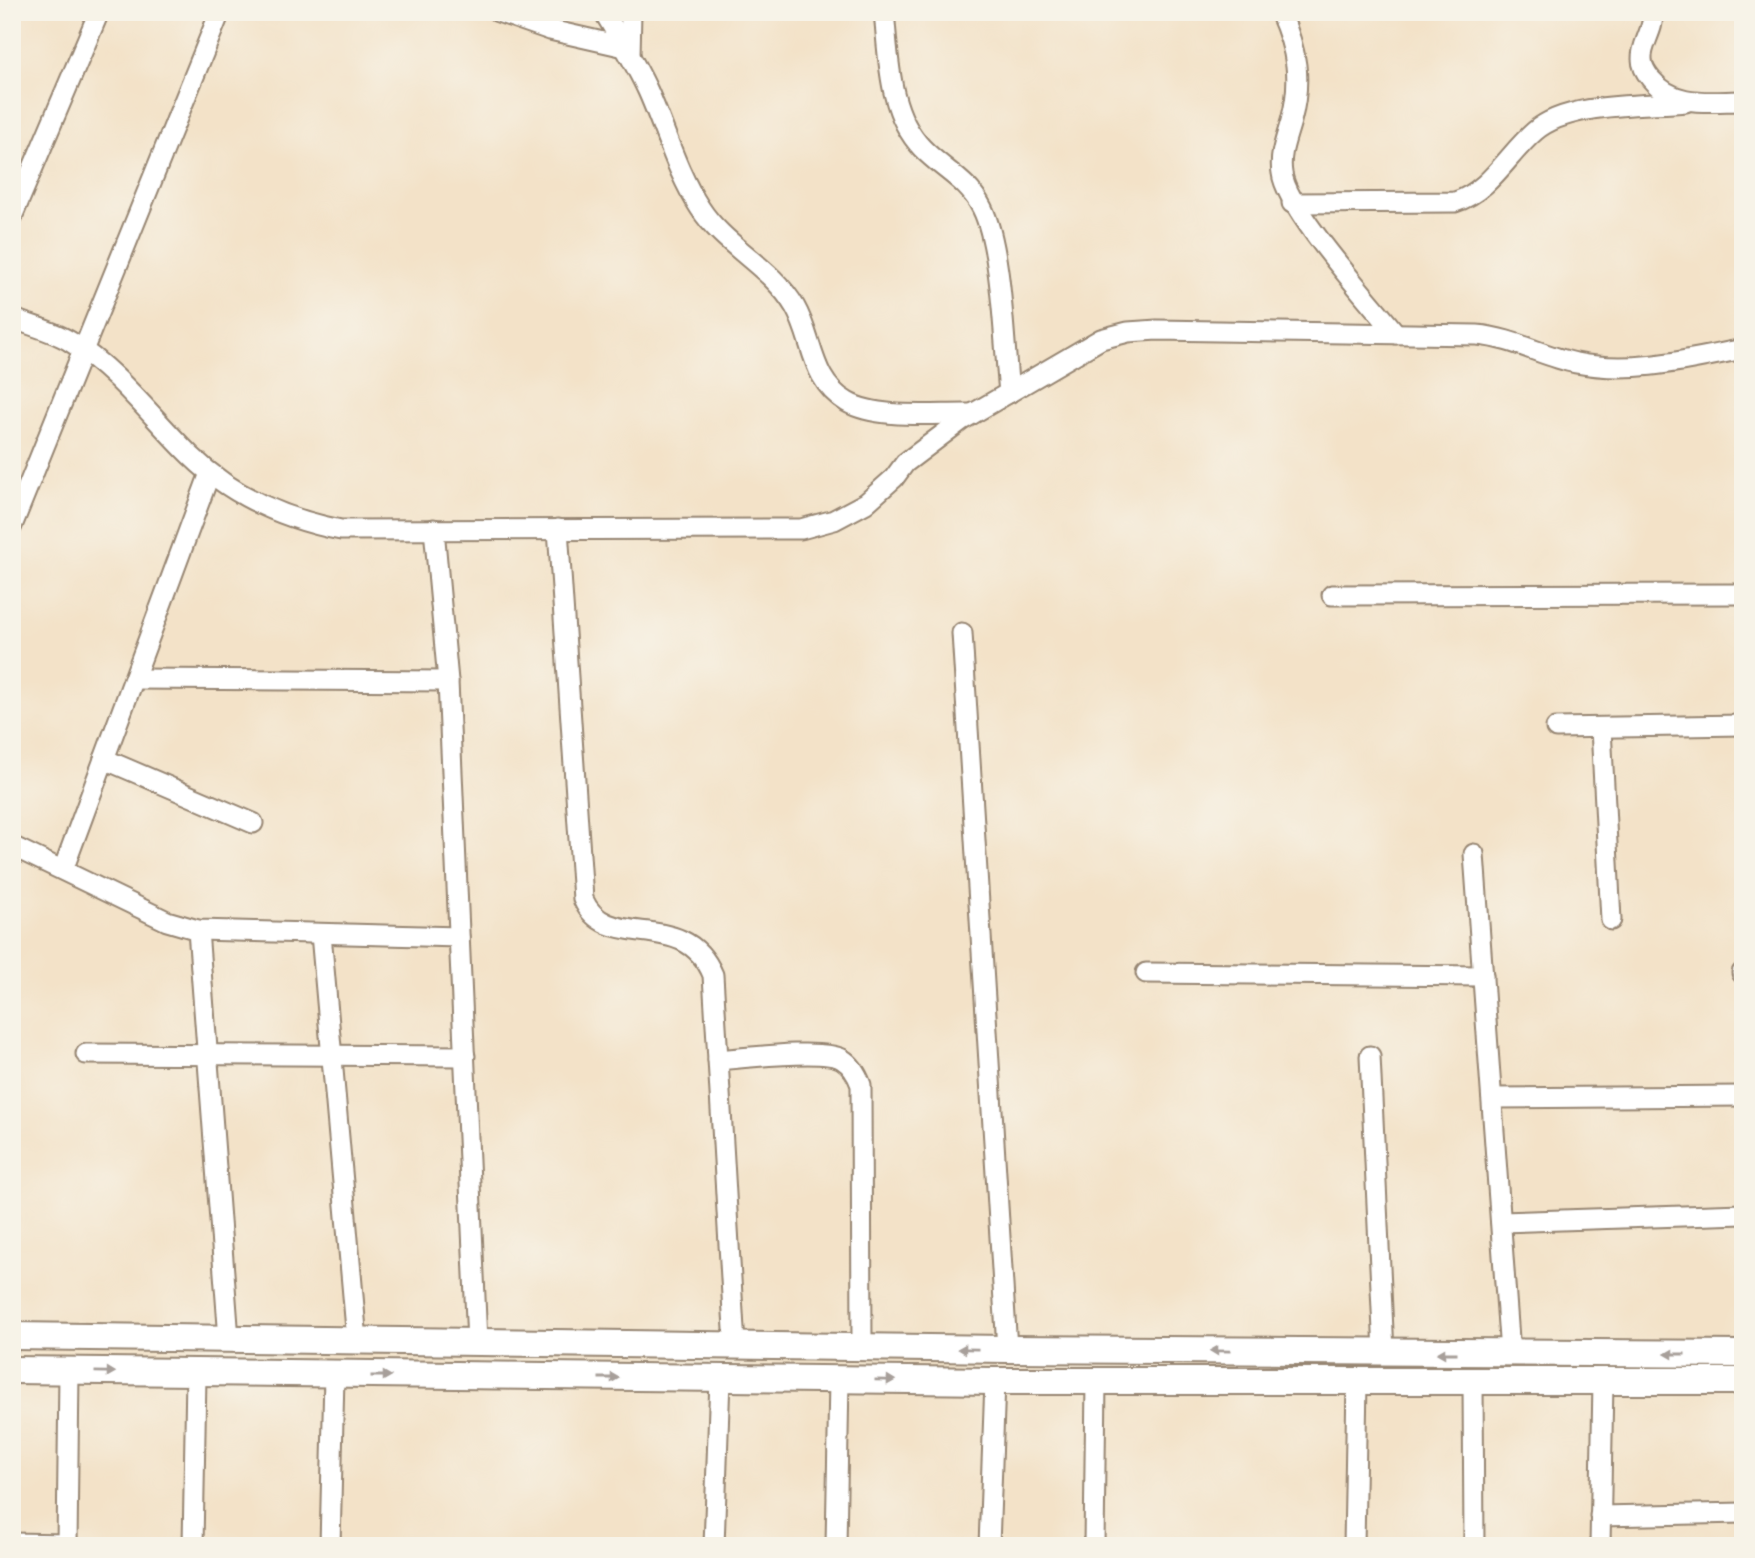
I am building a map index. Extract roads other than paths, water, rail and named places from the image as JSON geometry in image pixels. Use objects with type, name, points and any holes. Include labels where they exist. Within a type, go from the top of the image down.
[{"type":"street","points":[[12,217],[99,12]]},
{"type":"street","points":[[12,526],[219,12]]},
{"type":"street","points":[[498,12],[628,52]]},
{"type":"street","points":[[604,12],[647,89],[692,195],[725,239],[765,271],[785,293],[803,324],[814,364],[827,384],[846,401],[872,412],[972,414]]},
{"type":"street","points":[[628,52],[631,12]]},
{"type":"street","points":[[884,12],[895,99],[905,125],[922,149],[966,184],[988,222],[1009,393]]},
{"type":"street","points":[[1280,12],[1294,43],[1296,60],[1294,109],[1281,162],[1284,185],[1292,203],[1396,334]]},
{"type":"street","points":[[1653,12],[1652,32],[1642,54],[1643,67],[1662,90],[1686,102]]},
{"type":"street","points":[[1292,203],[1455,202],[1478,190],[1535,131],[1557,118],[1580,112],[1686,102],[1743,101]]},
{"type":"street","points":[[12,318],[71,342],[132,394],[210,473],[273,511],[318,526],[341,530],[801,528],[818,525],[866,503],[887,485],[905,463],[972,414],[1101,339],[1128,332],[1493,337],[1558,359],[1615,367],[1654,366],[1743,349]]},
{"type":"street","points":[[63,870],[210,473]]},
{"type":"street","points":[[558,528],[583,899],[591,914],[603,924],[674,936],[699,950],[713,975],[736,1346]]},
{"type":"street","points":[[435,529],[448,681],[477,1343]]},
{"type":"street","points":[[1332,595],[1743,594]]},
{"type":"street","points":[[962,633],[1007,1349]]},
{"type":"street","points":[[134,679],[448,681]]},
{"type":"street","points":[[1556,728],[1743,725]]},
{"type":"street","points":[[1601,728],[1611,920]]},
{"type":"street","points":[[104,759],[253,824]]},
{"type":"street","points":[[12,846],[167,921],[198,930],[459,937]]},
{"type":"street","points":[[1474,854],[1510,1353]]},
{"type":"street","points":[[198,930],[229,1339]]},
{"type":"street","points":[[321,934],[357,1341]]},
{"type":"street","points":[[1146,973],[1483,976]]},
{"type":"street","points":[[86,1054],[465,1056]]},
{"type":"street","points":[[719,1060],[825,1054],[842,1059],[858,1077],[862,1348]]},
{"type":"street","points":[[1370,1056],[1384,1352]]},
{"type":"street","points":[[1492,1098],[1743,1096]]},
{"type":"street","points":[[1501,1222],[1743,1214]]},
{"type":"street","points":[[12,1336],[862,1348],[1743,1354]]},
{"type":"street","points":[[659,1378],[660,1345]]},
{"type":"street","points":[[1293,1352],[1294,1382]]},
{"type":"street","points":[[12,1370],[334,1376],[995,1381],[1743,1381]]},
{"type":"street","points":[[12,1544],[67,1545],[69,1371]]},
{"type":"street","points":[[193,1546],[196,1374]]},
{"type":"street","points":[[330,1546],[334,1376]]},
{"type":"street","points":[[714,1546],[720,1379]]},
{"type":"street","points":[[836,1546],[839,1379]]},
{"type":"street","points":[[989,1546],[995,1381]]},
{"type":"street","points":[[1094,1546],[1097,1381]]},
{"type":"street","points":[[1354,1546],[1357,1382]]},
{"type":"street","points":[[1473,1382],[1474,1546]]},
{"type":"street","points":[[1601,1546],[1603,1382]]},
{"type":"street","points":[[1601,1516],[1743,1513]]}]
